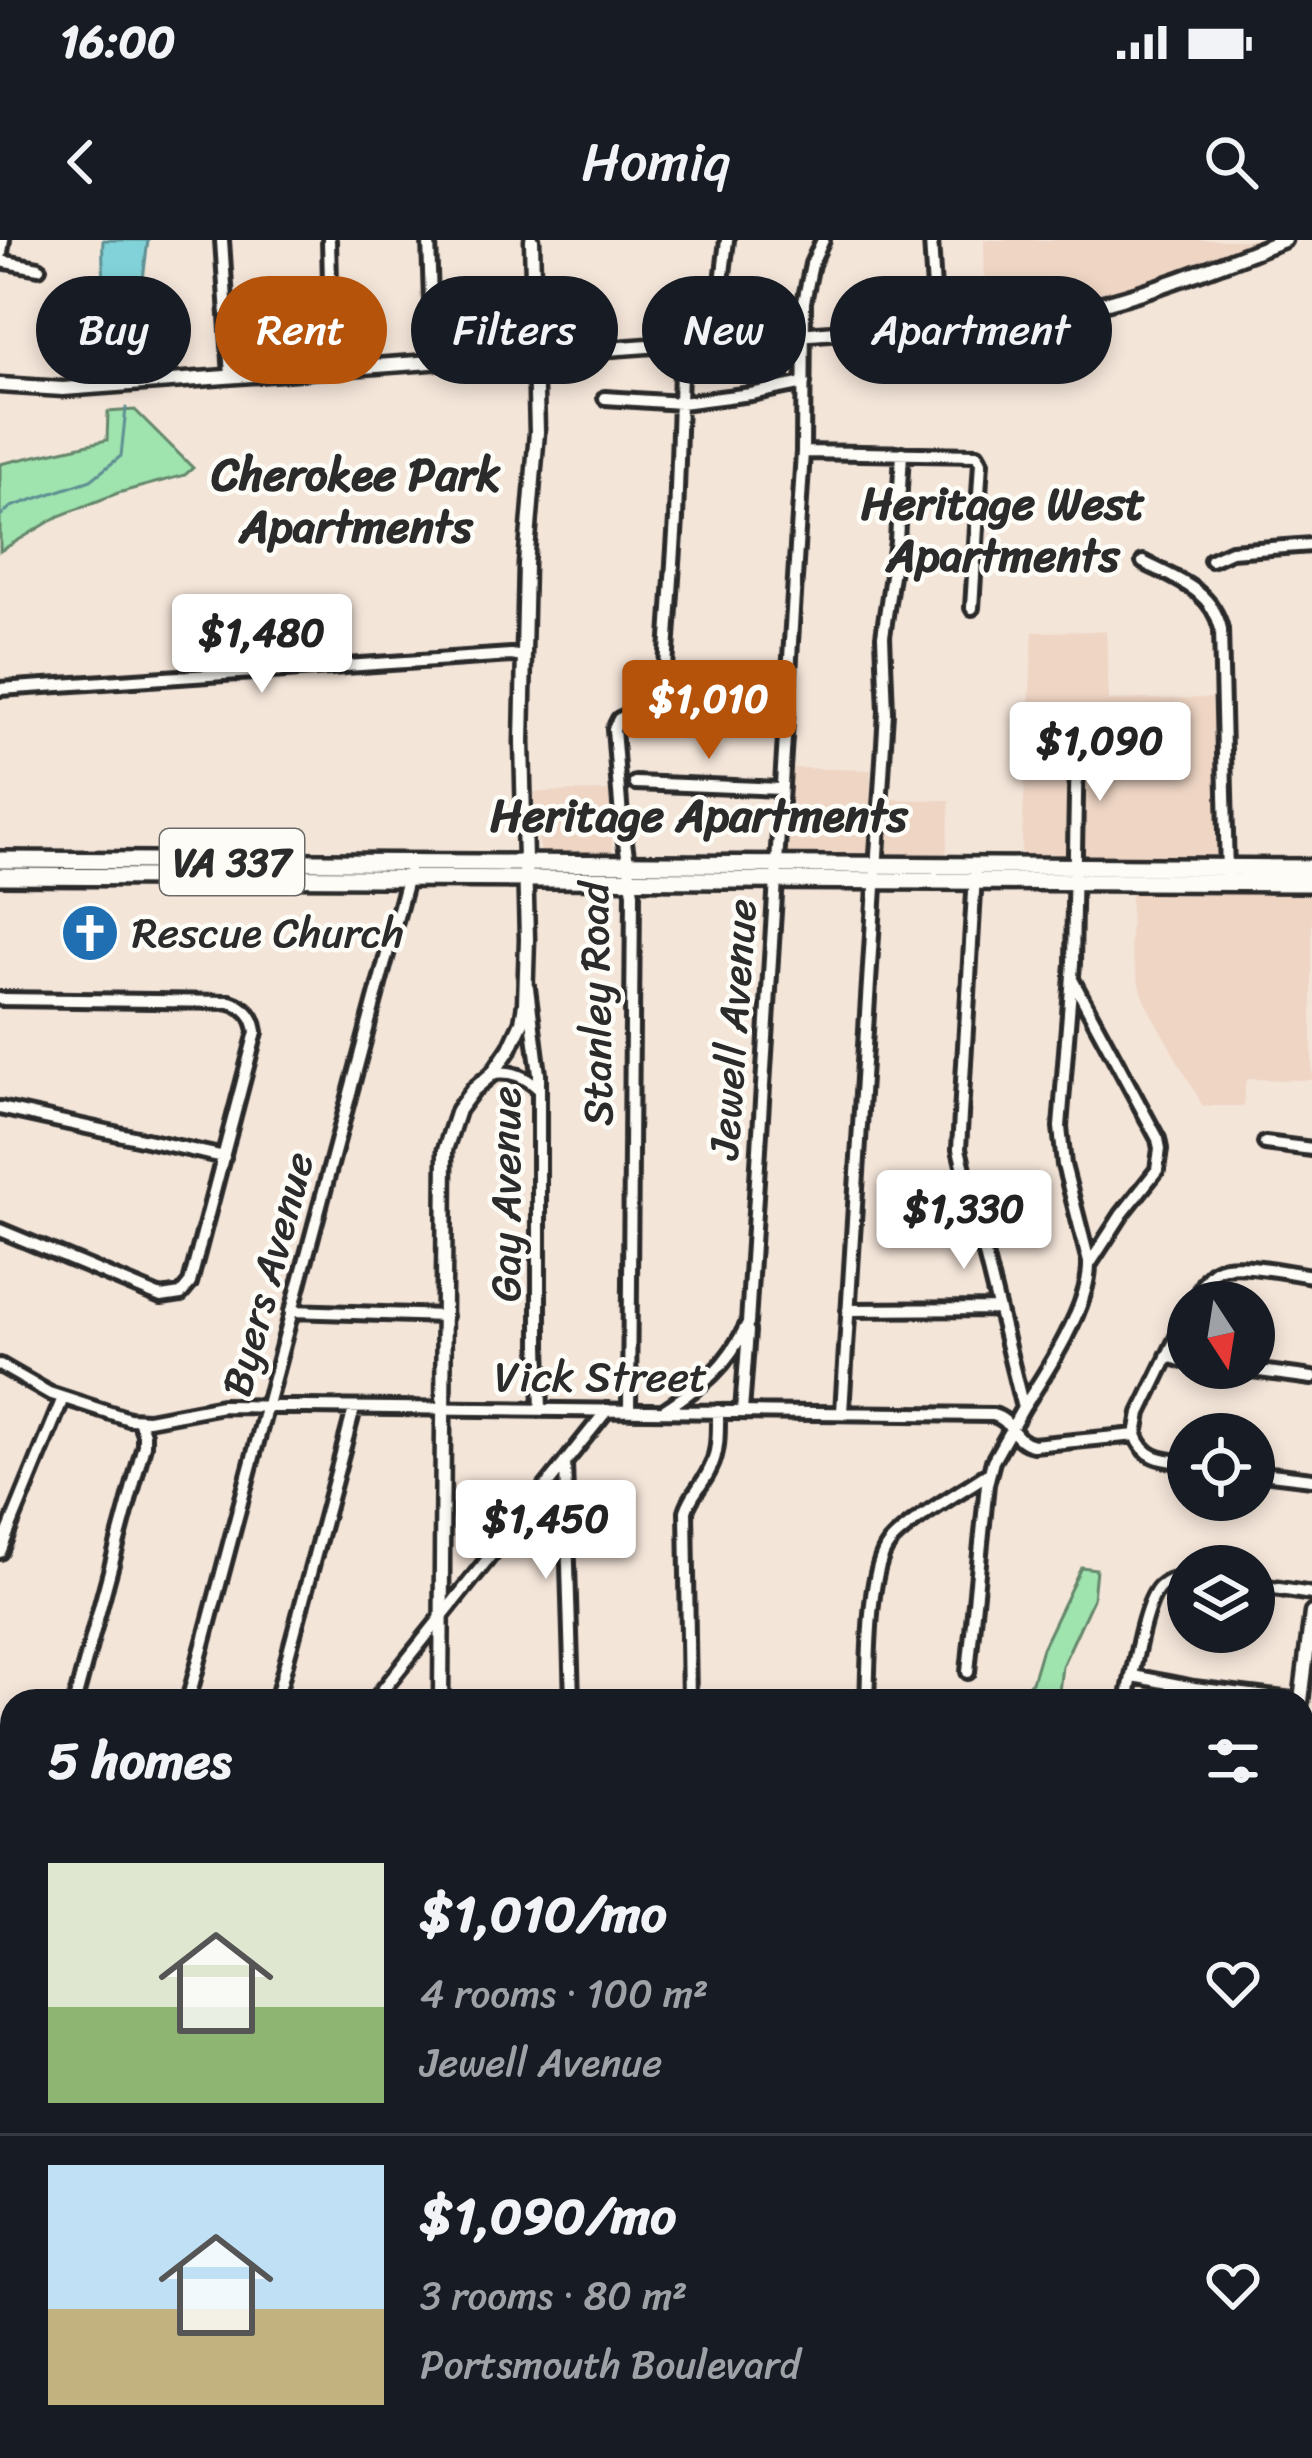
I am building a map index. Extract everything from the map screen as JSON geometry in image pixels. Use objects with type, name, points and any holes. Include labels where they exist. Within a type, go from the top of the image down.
[{"type":"main road","name":"VA 337","points":[[0,860],[410,871]]},
{"type":"main road","name":"VA 337","points":[[1228,875],[1312,868]]},
{"type":"main road","name":"VA 337","points":[[0,873],[975,873],[1228,875],[1312,883]]},
{"type":"street","points":[[3,240],[0,260],[40,268]]},
{"type":"street","points":[[222,240],[224,276]]},
{"type":"street","points":[[328,240],[329,276]]},
{"type":"street","points":[[429,240],[430,276]]},
{"type":"street","points":[[532,240],[533,276]]},
{"type":"street","points":[[723,276],[727,240]]},
{"type":"street","name":"Jewell Avenue","points":[[806,284],[823,240]]},
{"type":"street","points":[[932,240],[934,276]]},
{"type":"street","points":[[1112,300],[1285,240]]},
{"type":"street","points":[[0,386],[64,389],[215,377]]},
{"type":"street","points":[[441,1689],[445,1150],[466,1098],[493,1073],[518,1034],[526,1004],[524,657],[535,384]]},
{"type":"street","name":"Stanley Road","points":[[628,1411],[633,893],[614,730],[619,719],[650,711],[664,697],[681,384]]},
{"type":"street","points":[[605,398],[681,403],[799,384]]},
{"type":"street","name":"Jewell Avenue","points":[[742,1412],[804,384]]},
{"type":"street","points":[[802,452],[974,453],[980,458],[971,608]]},
{"type":"street","points":[[842,1412],[886,712],[883,636],[897,541],[902,453]]},
{"type":"street","points":[[1211,560],[1231,551],[1312,545]]},
{"type":"street","points":[[1142,562],[1201,592],[1219,619],[1228,875]]},
{"type":"street","points":[[0,689],[524,657]]},
{"type":"street","points":[[968,1672],[989,1473],[1084,1299],[1089,1265],[1061,1146],[1072,978],[1077,742]]},
{"type":"street","points":[[635,783],[781,789]]},
{"type":"street","points":[[0,860],[0,873]]},
{"type":"street","name":"Byers Avenue","points":[[191,1689],[410,871]]},
{"type":"street","points":[[975,873],[959,1149],[1023,1408]]},
{"type":"street","name":"Gay Avenue","points":[[526,978],[539,1089],[542,1410]]},
{"type":"street","points":[[1072,978],[1160,1149],[1151,1180],[1089,1265]]},
{"type":"street","points":[[0,998],[230,1003],[244,1009],[255,1024],[191,1279],[181,1294],[161,1297],[0,1230]]},
{"type":"street","points":[[493,1073],[514,1073],[539,1089]]},
{"type":"street","points":[[0,1108],[224,1157]]},
{"type":"street","points":[[1265,1143],[1312,1149]]},
{"type":"street","points":[[1204,1281],[1227,1267],[1312,1276]]},
{"type":"street","points":[[848,1310],[997,1309]]},
{"type":"street","points":[[291,1311],[445,1316]]},
{"type":"street","name":"Jewell Avenue","points":[[662,1411],[713,1376],[735,1350],[748,1323]]},
{"type":"street","points":[[1167,1356],[1140,1413],[1136,1435],[1150,1456],[1167,1459]]},
{"type":"street","name":"Vick Street","points":[[0,1365],[63,1398],[139,1420],[202,1408],[267,1407],[842,1412],[993,1415],[1006,1420],[1023,1443],[1033,1445],[1136,1435]]},
{"type":"street","points":[[1275,1373],[1312,1378]]},
{"type":"street","points":[[2,1544],[63,1398]]},
{"type":"street","points":[[279,1689],[354,1409]]},
{"type":"street","points":[[383,1689],[607,1410]]},
{"type":"street","points":[[689,1689],[686,1511],[716,1455],[718,1412]]},
{"type":"street","points":[[77,1689],[144,1445],[139,1420]]},
{"type":"street","points":[[565,1462],[572,1689]]},
{"type":"street","points":[[868,1689],[872,1610],[881,1557],[900,1534],[989,1473]]},
{"type":"street","points":[[1275,1475],[1312,1479]]},
{"type":"street","points":[[1130,1689],[1144,1624],[1155,1594],[1167,1583]]},
{"type":"street","points":[[1275,1588],[1312,1594]]},
{"type":"street","points":[[1302,1689],[1312,1613]]},
{"type":"street","points":[[1133,1676],[1202,1689]]},
{"type":"shaded area","points":[[984,240],[1255,240],[1168,276],[1112,292],[1112,276],[985,276]]},
{"type":"shaded area","points":[[1106,631],[1109,700],[1214,698],[1219,859],[1021,858],[1033,632]]},
{"type":"shaded area","points":[[792,768],[871,770],[870,799],[950,800],[946,859],[790,857]]},
{"type":"shaded area","points":[[609,791],[613,857],[542,856],[534,792]]},
{"type":"shaded area","points":[[1131,891],[1312,892],[1312,1080],[1248,1079],[1244,1106],[1203,1106],[1138,981],[1130,946]]},
{"type":"green space","points":[[135,410],[193,468],[185,475],[118,493],[59,516],[0,551],[0,464],[107,440],[108,412]]},
{"type":"green space","points":[[1081,1567],[1096,1569],[1093,1599],[1062,1666],[1059,1689],[1024,1689],[1032,1682],[1042,1648]]},
{"type":"water","points":[[103,240],[148,240],[143,276],[104,276]]},
{"type":"waterway","points":[[0,516],[11,507],[91,480],[121,456],[126,408]]},
{"type":"place","name":"Rescue Church","points":[[90,933]]},
{"type":"district","name":"Cherokee Park Apartments","points":[[356,501]]},
{"type":"district","name":"Heritage West Apartments","points":[[1003,530]]},
{"type":"district","name":"Heritage Apartments","points":[[699,816]]}]
